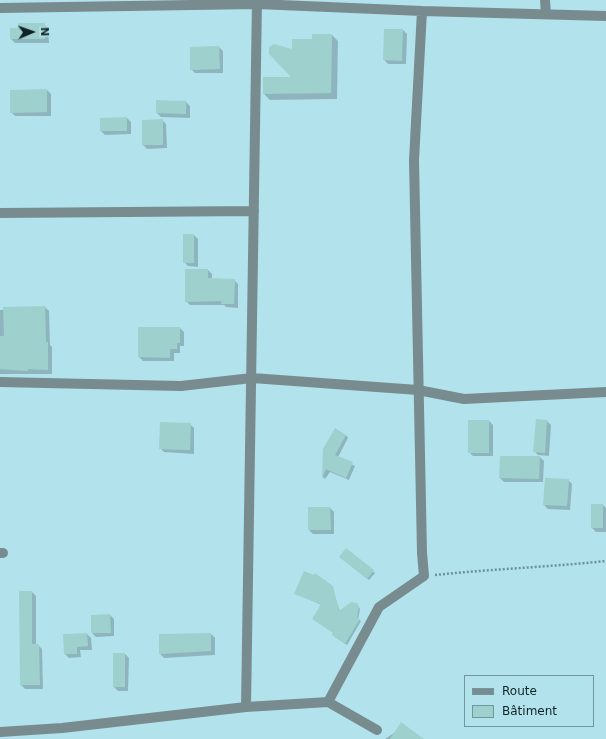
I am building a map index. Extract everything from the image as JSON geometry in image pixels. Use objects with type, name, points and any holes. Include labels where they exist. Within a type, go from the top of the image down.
[{"type":"street","points":[[545,0],[546,14]]},
{"type":"street","points":[[0,8],[257,2],[422,11],[606,16]]},
{"type":"street","points":[[246,707],[257,2]]},
{"type":"street","points":[[328,702],[379,606],[424,576],[422,553],[418,390],[414,160],[422,11]]},
{"type":"street","points":[[0,213],[254,211]]},
{"type":"street","points":[[0,382],[181,386],[252,378],[418,390],[464,399],[606,392]]},
{"type":"street","points":[[0,732],[62,728],[246,707],[328,702],[377,730]]},
{"type":"path","points":[[424,576],[493,569],[558,566],[606,561]]},
{"type":"building","points":[[18,23],[45,23],[45,39],[10,39],[10,28],[18,28]]},
{"type":"building","points":[[384,29],[403,29],[402,61],[383,60]]},
{"type":"building","points":[[312,34],[332,34],[331,93],[263,94],[263,77],[291,77],[269,54],[269,47],[274,44],[292,49],[292,39],[312,39]]},
{"type":"building","points":[[219,46],[220,69],[190,70],[190,47]]},
{"type":"building","points":[[47,89],[47,112],[10,113],[10,90]]},
{"type":"building","points":[[156,100],[186,101],[186,114],[156,113]]},
{"type":"building","points":[[127,117],[127,131],[100,131],[100,118]]},
{"type":"building","points":[[163,119],[163,145],[142,145],[142,120]]},
{"type":"building","points":[[183,234],[194,234],[194,263],[183,263]]},
{"type":"building","points":[[185,269],[208,269],[208,278],[235,279],[234,304],[221,304],[222,301],[185,302]]},
{"type":"building","points":[[45,306],[46,342],[48,342],[48,370],[28,369],[28,371],[0,369],[0,336],[4,336],[3,307]]},
{"type":"building","points":[[138,327],[180,327],[180,343],[177,343],[177,349],[170,349],[170,358],[138,357]]},
{"type":"building","points":[[536,419],[547,420],[545,453],[533,452]]},
{"type":"building","points":[[468,420],[489,420],[489,453],[468,453]]},
{"type":"building","points":[[160,422],[191,423],[190,450],[159,449]]},
{"type":"building","points":[[335,428],[346,435],[335,455],[353,462],[346,478],[326,469],[322,478],[323,449]]},
{"type":"building","points":[[500,456],[540,456],[539,479],[499,478]]},
{"type":"building","points":[[545,478],[569,479],[567,506],[543,505]]},
{"type":"building","points":[[591,504],[603,504],[603,528],[591,528]]},
{"type":"building","points":[[308,507],[330,507],[331,530],[308,530]]},
{"type":"building","points":[[346,548],[374,570],[367,579],[339,557]]},
{"type":"building","points":[[304,571],[314,575],[315,573],[333,586],[339,611],[351,602],[357,603],[359,607],[357,617],[360,619],[345,644],[332,635],[333,633],[312,619],[321,604],[294,594]]},
{"type":"building","points":[[19,591],[32,591],[32,644],[39,644],[40,685],[20,685]]},
{"type":"building","points":[[110,614],[111,633],[91,633],[91,615]]},
{"type":"building","points":[[87,633],[88,646],[77,647],[77,654],[64,654],[63,634]]},
{"type":"building","points":[[211,633],[211,651],[159,654],[159,634]]},
{"type":"building","points":[[113,653],[125,653],[125,687],[113,687]]},
{"type":"building","points":[[401,722],[424,739],[390,739]]}]
